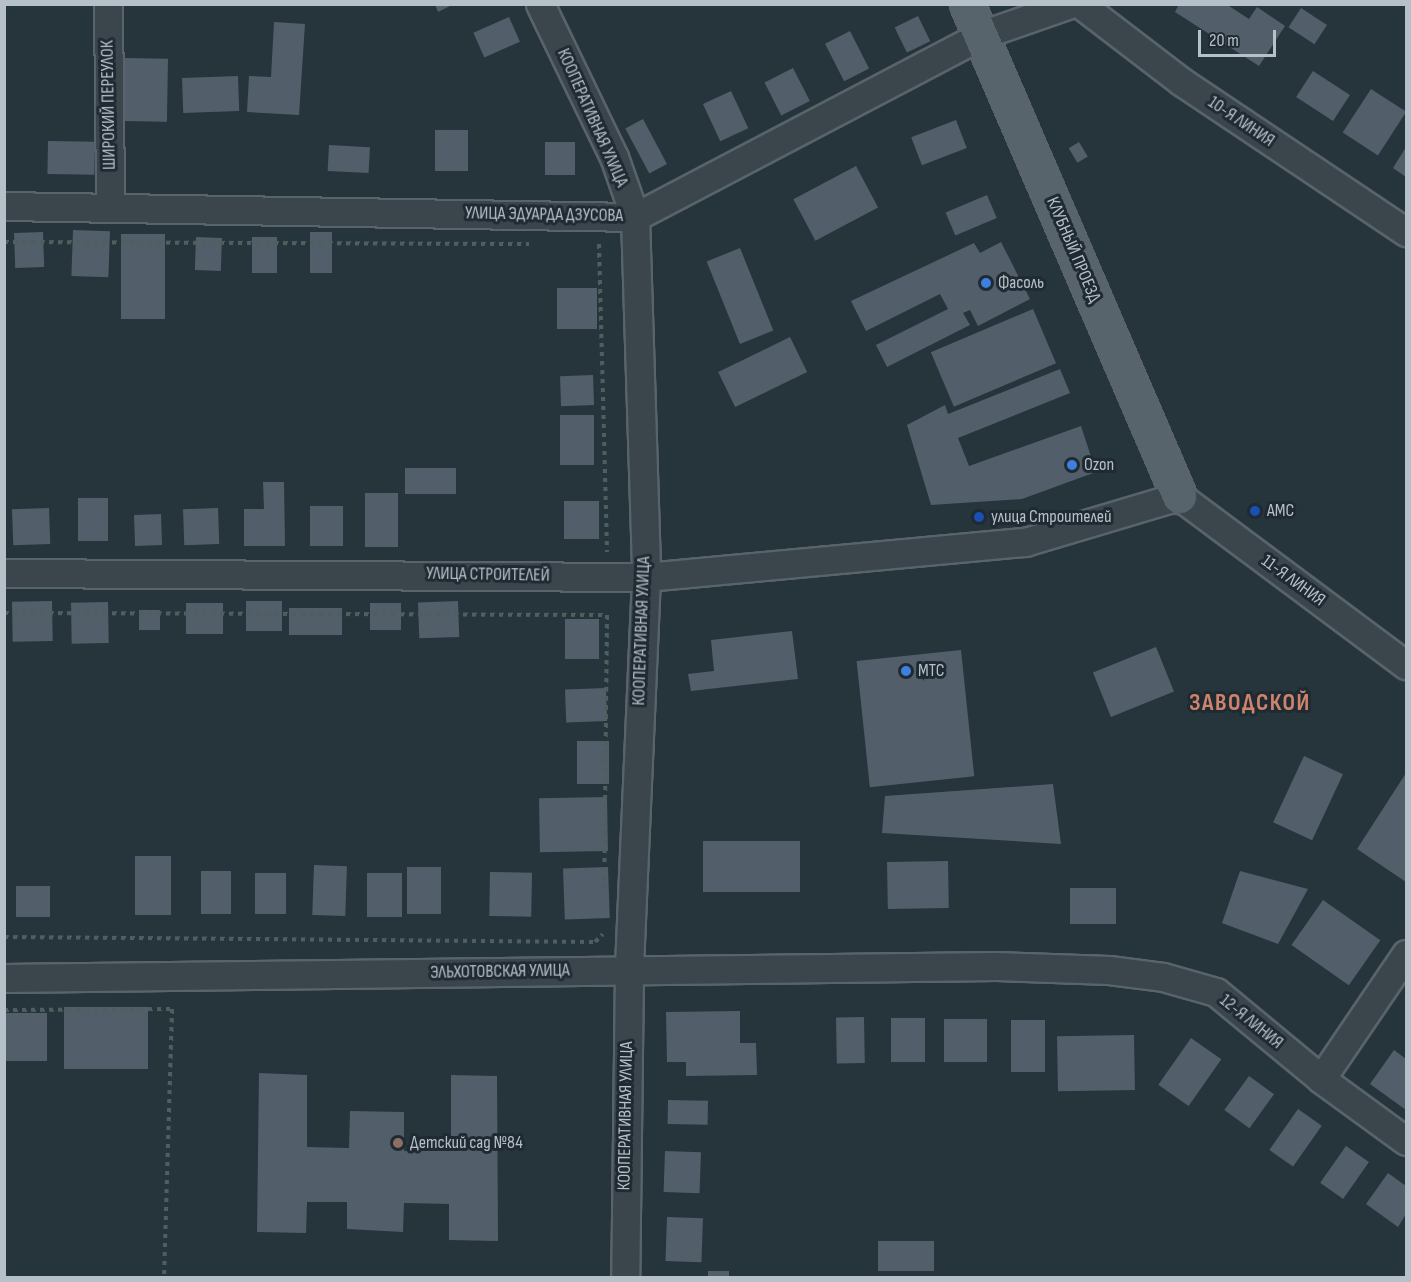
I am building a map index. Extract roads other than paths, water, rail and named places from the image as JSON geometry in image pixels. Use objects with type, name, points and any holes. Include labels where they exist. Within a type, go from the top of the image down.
[{"type":"main road","name":"КЛУБНЫЙ ПРОЕЗД","points":[[967,4],[1179,496]]},
{"type":"street","name":"ШИРОКИЙ ПЕРЕУЛОК","points":[[108,4],[111,206]]},
{"type":"street","name":"КООПЕРАТИВНАЯ УЛИЦА","points":[[540,4],[614,157],[635,217],[646,577],[629,971],[625,1278]]},
{"type":"street","name":"УЛИЦА ЭДУАРДА ДЗУСОВА","points":[[4,206],[111,206],[635,217],[981,35],[1070,4]]},
{"type":"street","name":"10-Я ЛИНИЯ","points":[[1080,4],[1182,82],[1407,232]]},
{"type":"street","name":"УЛИЦА СТРОИТЕЛЕЙ","points":[[4,573],[646,577],[1025,542],[1179,496]]},
{"type":"street","name":"11-Я ЛИНИЯ","points":[[1179,496],[1407,665]]},
{"type":"street","points":[[1321,1079],[1407,954]]},
{"type":"street","name":"ЭЛЬХОТОВСКАЯ УЛИЦА","points":[[4,978],[996,966]]},
{"type":"street","name":"12-Я ЛИНИЯ","points":[[996,966],[1109,970],[1163,977],[1216,992],[1321,1079],[1407,1141]]},
{"type":"place","name":"Фасоль","points":[[986,283]]},
{"type":"place","name":"Ozon","points":[[1072,465]]},
{"type":"place","name":"АМС","points":[[1255,511]]},
{"type":"place","name":"улица Строителей","points":[[979,517]]},
{"type":"place","name":"МТС","points":[[906,671]]},
{"type":"place","name":"Детский сад №84","points":[[398,1143]]},
{"type":"district","name":"ЗАВОДСКОЙ","points":[[1250,703]]}]
